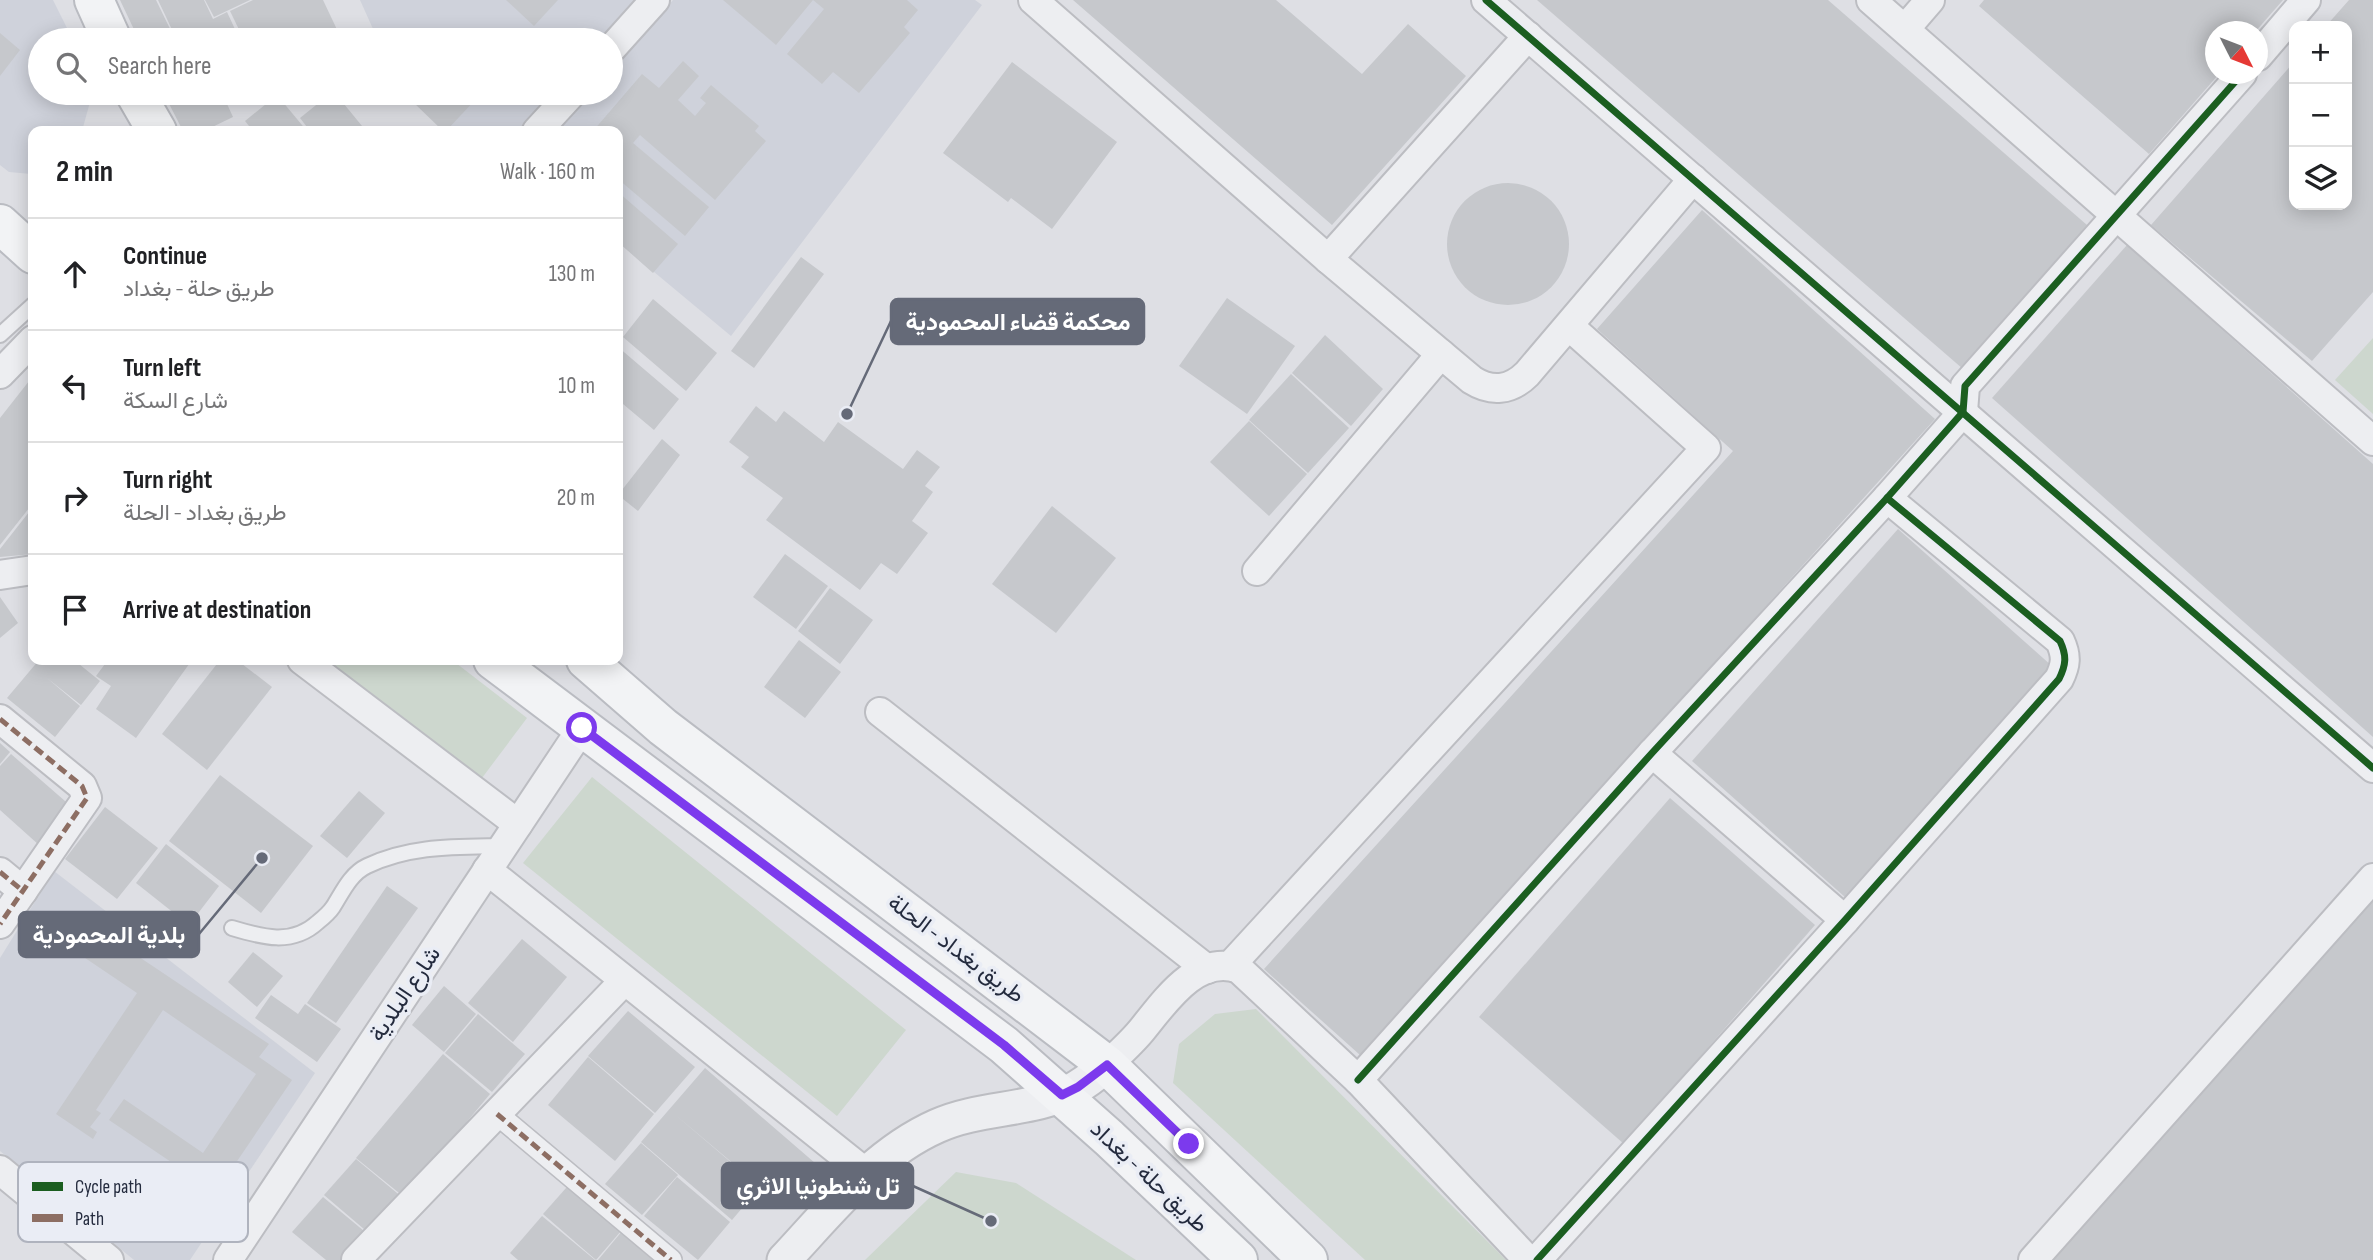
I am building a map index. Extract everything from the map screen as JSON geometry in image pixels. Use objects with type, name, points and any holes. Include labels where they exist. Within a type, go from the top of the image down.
[{"type":"main road","points":[[94,0],[107,28]]},
{"type":"main road","points":[[13,226],[28,247]]},
{"type":"main road","name":"طريق حلة - بغداد","points":[[500,665],[1004,1045],[1062,1095],[1238,1260]]},
{"type":"main road","name":"طريق بغداد - الحلة","points":[[592,665],[663,727],[1107,1065],[1308,1260]]},
{"type":"street","points":[[623,36],[655,0]]},
{"type":"street","points":[[1033,0],[1328,259],[1481,386],[1501,389],[1520,382],[1693,179]]},
{"type":"street","points":[[1486,0],[2373,768]]},
{"type":"street","points":[[1871,0],[2373,441]]},
{"type":"street","points":[[1905,29],[1930,0]]},
{"type":"street","points":[[2268,44],[2306,0]]},
{"type":"street","points":[[1328,259],[1528,36]]},
{"type":"street","points":[[1358,1080],[1963,412],[1965,386],[2233,84]]},
{"type":"street","points":[[542,126],[561,105]]},
{"type":"street","points":[[784,1260],[866,1172],[900,1146],[938,1126],[979,1113],[1042,1101],[1078,1087],[1107,1065],[1177,989],[1218,968],[1706,449],[1569,326]]},
{"type":"street","points":[[0,374],[28,345]]},
{"type":"street","points":[[1257,571],[1441,354]]},
{"type":"street","points":[[1537,1260],[2059,679],[2066,657],[2060,641],[1887,498]]},
{"type":"street","points":[[0,575],[28,571]]},
{"type":"street","points":[[308,665],[511,835]]},
{"type":"street","points":[[880,712],[1218,968],[1247,976],[1358,1080],[1528,1260]]},
{"type":"street","points":[[0,719],[82,786],[87,798],[0,925]]},
{"type":"street","name":"شارع البلدية","points":[[248,1230],[582,728]]},
{"type":"street","points":[[1652,753],[1845,920]]},
{"type":"street","points":[[487,870],[866,1172]]},
{"type":"street","points":[[0,872],[23,891]]},
{"type":"street","points":[[2033,1260],[2373,878]]},
{"type":"street","points":[[356,1260],[624,981]]},
{"type":"street","points":[[497,1114],[671,1260]]},
{"type":"street","points":[[0,1170],[18,1185]]},
{"type":"street","points":[[88,1242],[110,1260]]},
{"type":"street","name":"شارع البلدية","points":[[228,1260],[240,1242]]},
{"type":"lane","points":[[0,335],[28,310]]},
{"type":"lane","points":[[232,928],[263,937],[290,938],[309,930],[332,910],[343,889],[363,868],[396,854],[511,835]]},
{"type":"shaded area","points":[[0,0],[53,0],[67,28],[28,28],[28,105],[89,105],[83,126],[28,126],[28,174],[9,172],[0,165]]},
{"type":"shaded area","points":[[360,0],[635,0],[610,28],[373,28]]},
{"type":"shaded area","points":[[673,0],[975,0],[982,5],[731,336],[623,246],[623,126],[561,126],[580,105],[623,105],[623,57]]},
{"type":"shaded area","points":[[417,105],[541,105],[522,126],[440,126]]},
{"type":"shaded area","points":[[2373,338],[2373,414],[2335,380]]},
{"type":"shaded area","points":[[323,665],[458,665],[527,718],[479,782]]},
{"type":"shaded area","points":[[592,777],[906,1030],[837,1116],[523,863]]},
{"type":"shaded area","points":[[54,871],[315,1073],[248,1173],[248,1162],[18,1162],[18,1166],[0,1151],[0,958]]},
{"type":"shaded area","points":[[1256,1009],[1506,1260],[1365,1260],[1173,1083],[1179,1044],[1215,1014]]},
{"type":"shaded area","points":[[956,1172],[1016,1183],[1136,1260],[865,1260]]},
{"type":"shaded area","points":[[112,1242],[202,1242],[190,1260],[134,1260]]},
{"type":"building","points":[[120,0],[156,0],[170,28],[133,28]]},
{"type":"building","points":[[158,0],[204,0],[213,19],[227,12],[234,28],[171,28]]},
{"type":"building","points":[[205,0],[250,0],[214,17]]},
{"type":"building","points":[[253,0],[323,0],[336,28],[238,28],[230,11]]},
{"type":"building","points":[[506,0],[558,0],[534,26]]},
{"type":"building","points":[[723,0],[813,0],[776,45]]},
{"type":"building","points":[[813,0],[907,0],[918,10],[904,27],[910,33],[859,93],[833,72],[822,84],[787,54],[824,9]]},
{"type":"building","points":[[1073,0],[1276,0],[1362,74],[1408,24],[1466,76],[1332,225]]},
{"type":"building","points":[[1537,0],[1828,0],[2087,225],[1963,369]]},
{"type":"building","points":[[1984,0],[2283,0],[2265,21],[2205,21],[2205,84],[2210,84],[2149,154],[1979,6]]},
{"type":"building","points":[[2349,0],[2373,0],[2373,292],[2312,361],[2151,225],[2289,68],[2289,210],[2352,210],[2352,21],[2330,21]]},
{"type":"building","points":[[0,33],[20,50],[0,76]]},
{"type":"building","points":[[683,61],[699,76],[678,100],[695,116],[706,103],[700,98],[711,85],[759,126],[755,131],[766,141],[715,200],[640,135],[633,143],[709,207],[685,236],[623,183],[623,126],[597,126],[615,105],[623,105],[623,96],[642,74],[659,88]]},
{"type":"building","points":[[1012,62],[1117,142],[1052,229],[1011,198],[1008,202],[943,153]]},
{"type":"building","points":[[170,105],[228,105],[233,117],[214,126],[180,126]]},
{"type":"building","points":[[265,105],[285,105],[303,126],[249,126],[245,121]]},
{"type":"building","points":[[316,105],[345,105],[362,126],[306,126],[300,118]]},
{"type":"building","points":[[416,105],[470,105],[451,126],[438,126]]},
{"type":"building","points":[[1508,183],[1531,188],[1551,201],[1564,221],[1569,244],[1564,267],[1551,287],[1531,300],[1508,305],[1485,300],[1465,287],[1452,267],[1447,244],[1452,221],[1465,201],[1485,188]]},
{"type":"building","points":[[623,196],[678,244],[653,273],[623,246]]},
{"type":"building","points":[[1702,210],[1935,419],[1360,1055],[1264,969],[1733,451],[1597,329]]},
{"type":"building","points":[[2127,245],[2373,464],[2373,737],[1992,398]]},
{"type":"building","points":[[801,257],[824,274],[754,368],[731,351]]},
{"type":"building","points":[[1227,298],[1295,346],[1247,414],[1179,366]]},
{"type":"building","points":[[653,299],[717,353],[686,391],[623,337]]},
{"type":"building","points":[[1325,335],[1383,389],[1351,426],[1292,373]]},
{"type":"building","points":[[623,351],[679,399],[654,430],[623,404]]},
{"type":"building","points":[[1291,374],[1349,428],[1308,473],[1249,420]]},
{"type":"building","points":[[28,382],[28,509],[0,545],[0,418]]},
{"type":"building","points":[[756,406],[776,422],[784,411],[824,442],[838,422],[903,469],[917,450],[940,467],[925,486],[933,492],[912,521],[928,533],[897,574],[881,563],[860,590],[766,520],[783,498],[741,467],[749,457],[729,442]]},
{"type":"building","points":[[1249,421],[1307,474],[1269,516],[1210,462]]},
{"type":"building","points":[[662,439],[680,455],[638,511],[623,499],[623,489]]},
{"type":"building","points":[[1052,506],[1116,558],[1056,633],[992,584]]},
{"type":"building","points":[[28,513],[28,554],[0,557],[0,549]]},
{"type":"building","points":[[1898,529],[2052,666],[1846,898],[1692,761]]},
{"type":"building","points":[[785,554],[828,586],[796,629],[753,597]]},
{"type":"building","points":[[830,588],[873,620],[840,664],[798,631]]},
{"type":"building","points":[[0,597],[18,623],[0,638]]},
{"type":"building","points":[[799,640],[841,672],[805,718],[764,687]]},
{"type":"building","points":[[35,665],[80,665],[100,681],[81,705],[47,678],[80,706],[55,737],[7,698]]},
{"type":"building","points":[[104,665],[188,665],[136,738],[96,709],[111,686],[96,676]]},
{"type":"building","points":[[216,665],[243,665],[272,687],[207,770],[162,734]]},
{"type":"building","points":[[0,743],[10,752],[0,764]]},
{"type":"building","points":[[11,754],[73,808],[39,845],[0,810],[0,766]]},
{"type":"building","points":[[220,775],[313,846],[261,913],[169,841]]},
{"type":"building","points":[[359,791],[385,813],[347,858],[320,836]]},
{"type":"building","points":[[1670,798],[1815,925],[1624,1144],[1479,1017]]},
{"type":"building","points":[[105,807],[158,848],[117,899],[65,859]]},
{"type":"building","points":[[166,844],[219,886],[189,925],[136,883]]},
{"type":"building","points":[[387,886],[418,908],[336,1023],[307,1003]]},
{"type":"building","points":[[2373,889],[2373,1260],[2041,1260]]},
{"type":"building","points":[[72,912],[269,1044],[259,1057],[292,1080],[236,1162],[171,1162],[109,1120],[124,1099],[203,1153],[256,1074],[163,1010],[96,1110],[101,1113],[90,1127],[97,1132],[93,1139],[56,1114],[137,993],[54,937]]},
{"type":"building","points":[[522,939],[567,977],[513,1042],[468,1003]]},
{"type":"building","points":[[253,952],[283,976],[257,1007],[228,982]]},
{"type":"building","points":[[444,986],[476,1014],[444,1052],[412,1025]]},
{"type":"building","points":[[271,995],[298,1014],[305,1004],[341,1029],[317,1062],[255,1018]]},
{"type":"building","points":[[628,1011],[695,1067],[655,1113],[588,1056]]},
{"type":"building","points":[[478,1014],[525,1054],[492,1092],[445,1053]]},
{"type":"building","points":[[443,1054],[490,1094],[404,1197],[356,1158]]},
{"type":"building","points":[[588,1057],[654,1114],[615,1161],[548,1105]]},
{"type":"building","points":[[705,1068],[815,1163],[780,1203],[672,1112],[760,1187],[732,1220],[641,1142]]},
{"type":"building","points":[[641,1143],[678,1175],[642,1215],[605,1184]]},
{"type":"building","points":[[356,1159],[403,1198],[371,1235],[324,1195]]},
{"type":"building","points":[[677,1177],[730,1222],[698,1260],[644,1216]]},
{"type":"building","points":[[574,1179],[627,1224],[596,1260],[543,1214]]},
{"type":"building","points":[[323,1197],[370,1236],[350,1260],[326,1260],[292,1232]]},
{"type":"building","points":[[542,1216],[595,1260],[518,1260],[510,1253]]},
{"type":"building","points":[[628,1224],[669,1260],[598,1260]]},
{"type":"marked path","points":[[0,719],[82,786],[87,798],[0,924]]},
{"type":"marked path","points":[[0,872],[23,891]]},
{"type":"marked path","points":[[497,1114],[671,1260]]},
{"type":"cycle path","points":[[1486,0],[2373,768]]},
{"type":"cycle path","points":[[1358,1080],[1963,412],[1965,386],[2233,84]]},
{"type":"cycle path","points":[[1537,1260],[2059,679],[2065,656],[2060,641],[1887,498]]},
{"type":"place","name":"محكمة قضاء المحمودية","points":[[847,414]]},
{"type":"place","name":"بلدية المحمودية","points":[[262,858]]},
{"type":"place","name":"تل شنطونيا الاثري","points":[[991,1221]]},
{"type":"route","points":[[582,728],[1004,1045],[1062,1095],[1078,1087],[1107,1065],[1189,1144]]}]
